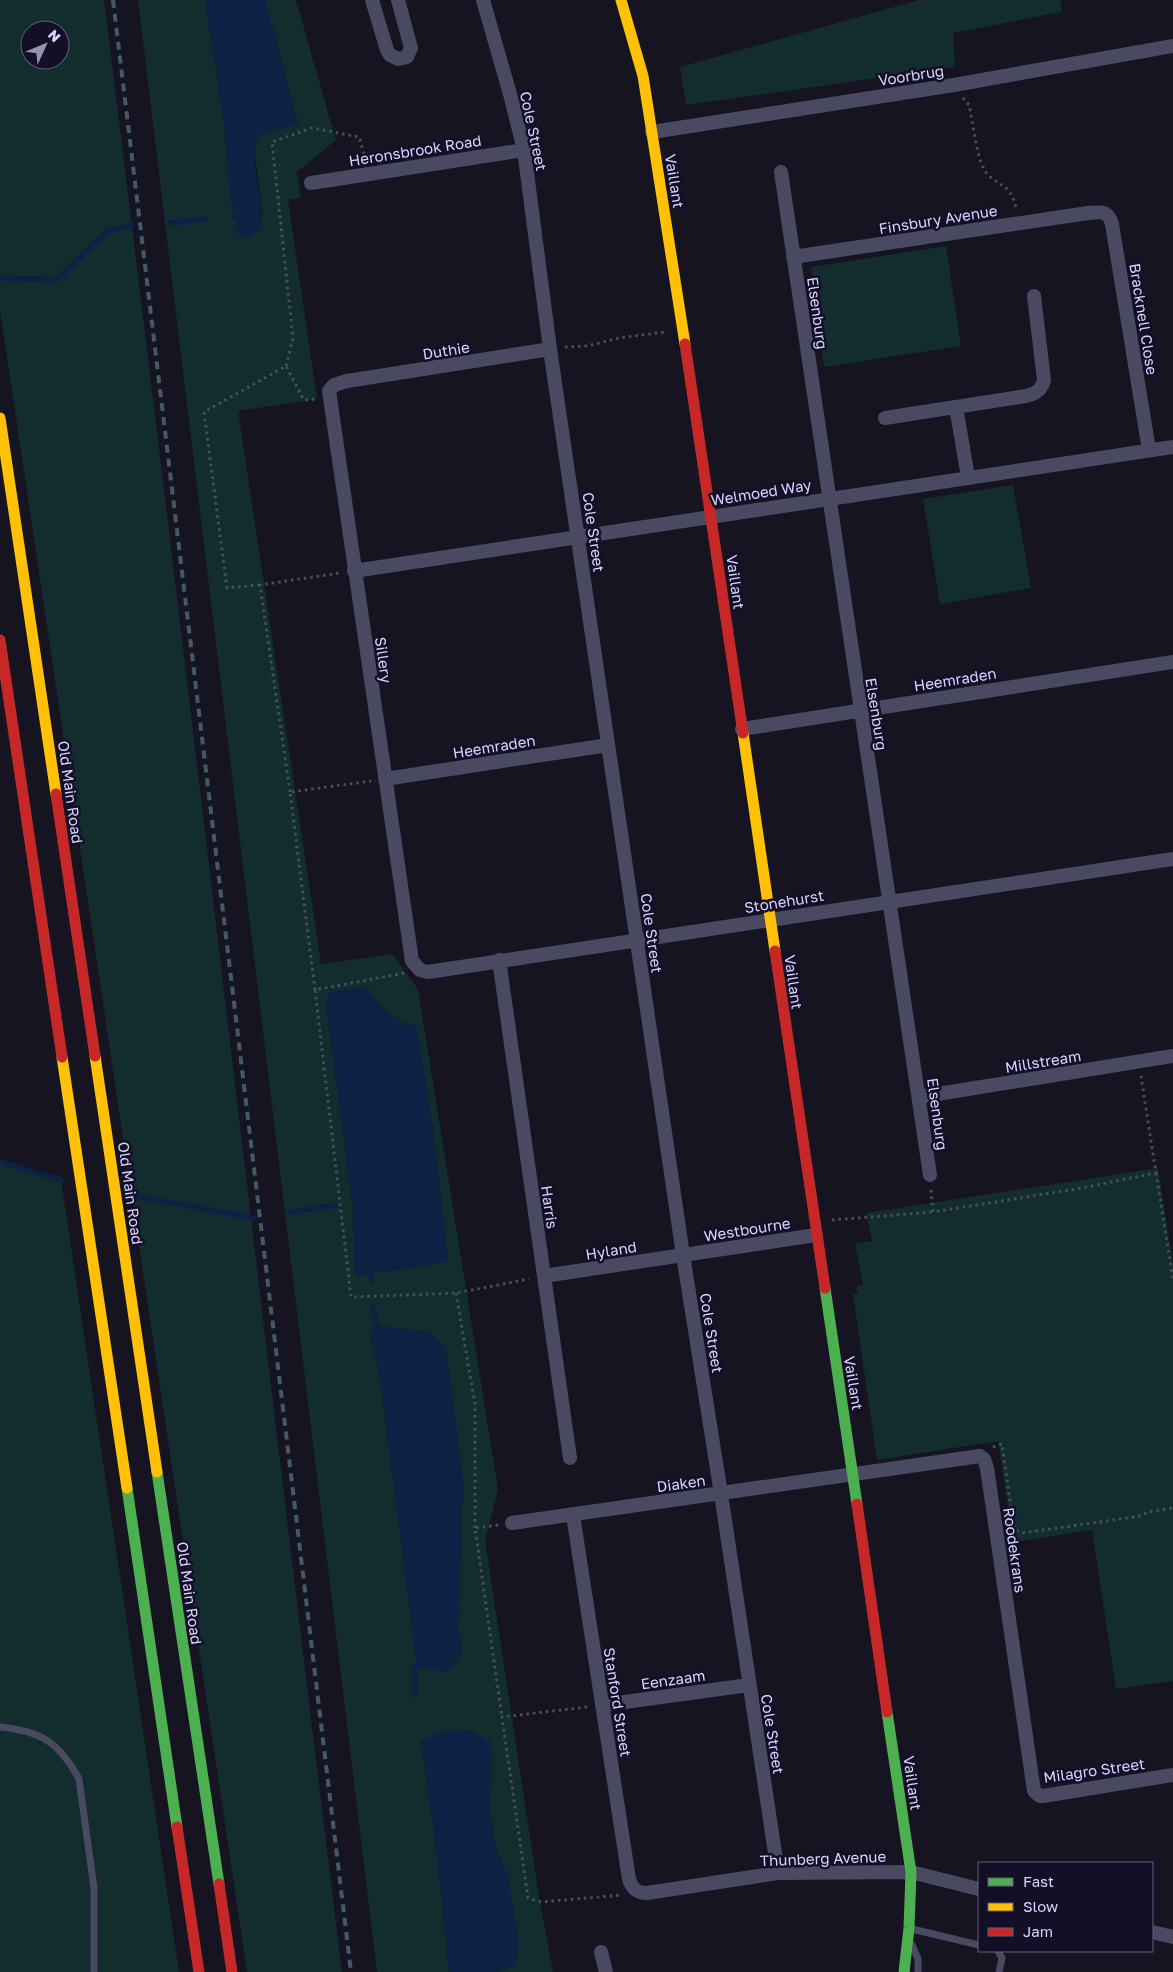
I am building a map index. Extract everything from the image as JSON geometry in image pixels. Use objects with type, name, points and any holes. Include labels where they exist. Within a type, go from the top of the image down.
[{"type":"main road","name":"Vaillant","points":[[621,0],[643,76],[683,330],[911,1872],[904,1972]]},
{"type":"main road","name":"Old Main Road","points":[[0,418],[232,1972]]},
{"type":"main road","points":[[0,640],[199,1972]]},
{"type":"street","points":[[372,0],[387,50],[390,55],[398,59],[407,57],[411,48],[398,0]]},
{"type":"street","name":"Cole Street","points":[[482,0],[510,94],[524,150],[550,350],[682,1255],[721,1494],[748,1685],[778,1873]]},
{"type":"street","name":"Voorbrug","points":[[652,132],[954,85],[1173,46]]},
{"type":"street","name":"Heronsbrook Road","points":[[311,183],[524,150]]},
{"type":"street","name":"Elsenburg","points":[[780,172],[930,1175]]},
{"type":"street","name":"Bracknell Close","points":[[1088,213],[1104,212],[1110,217],[1112,224],[1149,450]]},
{"type":"street","name":"Finsbury Avenue","points":[[793,257],[1088,213]]},
{"type":"street","points":[[885,418],[1033,395],[1041,389],[1044,372],[1034,296]]},
{"type":"street","name":"Duthie","points":[[329,398],[331,387],[347,381],[550,350]]},
{"type":"street","name":"Sillery","points":[[329,398],[412,961],[420,970]]},
{"type":"street","points":[[956,407],[968,477]]},
{"type":"street","name":"Welmoed Way","points":[[354,571],[1173,447]]},
{"type":"street","name":"Heemraden","points":[[742,729],[1173,662]]},
{"type":"street","name":"Heemraden","points":[[385,779],[608,745]]},
{"type":"street","name":"Stonehurst","points":[[420,970],[428,972],[1173,859]]},
{"type":"street","name":"Harris","points":[[499,960],[570,1458]]},
{"type":"street","name":"Millstream","points":[[919,1097],[1173,1056]]},
{"type":"street","name":"Westbourne","points":[[682,1255],[815,1228]]},
{"type":"street","name":"Hyland","points":[[544,1276],[682,1255]]},
{"type":"street","points":[[853,1475],[977,1456],[982,1457]]},
{"type":"street","name":"Roodekrans","points":[[982,1457],[987,1468],[1031,1777]]},
{"type":"street","name":"Diaken","points":[[512,1523],[853,1475]]},
{"type":"street","name":"Stanford Street","points":[[573,1515],[628,1879],[633,1888],[639,1892]]},
{"type":"street","name":"Eenzaam","points":[[602,1706],[748,1685]]},
{"type":"street","name":"Milagro Street","points":[[1031,1777],[1034,1791],[1043,1796],[1173,1775]]},
{"type":"street","name":"Thunberg Avenue","points":[[639,1892],[778,1873],[911,1872],[978,1889]]},
{"type":"street","points":[[1153,1932],[1173,1937]]},
{"type":"street","points":[[601,1952],[606,1972]]},
{"type":"lane","points":[[0,1727],[40,1735],[54,1744],[70,1763],[79,1779],[94,1888],[94,1972]]},
{"type":"lane","points":[[908,1934],[978,1946]]},
{"type":"lane","points":[[908,1934],[918,1959],[918,1972]]},
{"type":"lane","points":[[999,1952],[1002,1958],[999,1972]]},
{"type":"path","points":[[954,85],[969,106],[982,166],[992,179],[1004,185],[1012,193],[1018,224]]},
{"type":"path","points":[[329,398],[304,400],[286,366],[293,338],[272,142],[312,128],[359,138],[370,174]]},
{"type":"path","points":[[550,350],[562,347],[587,346],[619,338],[683,330]]},
{"type":"path","points":[[286,366],[204,412],[227,588],[354,571]]},
{"type":"path","points":[[260,585],[290,792],[351,1297],[456,1293],[544,1276]]},
{"type":"path","points":[[290,792],[385,779]]},
{"type":"path","points":[[315,990],[420,970]]},
{"type":"path","points":[[1139,1062],[1173,1279]]},
{"type":"path","points":[[815,1228],[864,1216],[888,1217],[933,1212],[1082,1188],[1156,1173]]},
{"type":"path","points":[[930,1175],[933,1212]]},
{"type":"path","points":[[456,1293],[475,1404],[475,1528],[528,1898],[541,1902],[639,1892]]},
{"type":"path","points":[[982,1457],[995,1445],[1002,1444],[1013,1523],[1016,1530],[1022,1533],[1141,1516],[1148,1512],[1173,1508]]},
{"type":"path","points":[[475,1528],[512,1523]]},
{"type":"path","points":[[502,1718],[602,1706]]},
{"type":"green space","points":[[0,0],[104,0],[342,1972],[247,1972],[0,310]]},
{"type":"green space","points":[[138,0],[205,0],[223,114],[232,206],[235,211],[263,217],[254,147],[258,135],[298,123],[265,0],[296,0],[336,140],[297,172],[301,198],[288,200],[317,399],[238,411],[321,964],[392,954],[418,989],[498,1489],[485,1540],[539,1897],[553,1972],[493,1972],[515,1966],[509,1880],[495,1846],[490,1810],[491,1742],[420,1740],[437,1856],[449,1972],[377,1972]],"holes":[[[366,987],[388,1014],[416,1027],[433,1130],[448,1261],[355,1276],[353,1209],[326,1002]],[[376,1326],[430,1332],[446,1348],[463,1481],[458,1631],[462,1652],[417,1664],[379,1370],[370,1334]]]},
{"type":"green space","points":[[919,0],[1060,0],[1062,12],[953,33],[955,67],[686,105],[680,67]]},
{"type":"green space","points":[[946,246],[961,346],[824,367],[811,267]]},
{"type":"green space","points":[[1013,485],[1031,588],[940,604],[923,499]]},
{"type":"green space","points":[[0,1162],[61,1180],[179,1972],[0,1972]]},
{"type":"green space","points":[[1158,1168],[1173,1265],[1173,1681],[1116,1689],[1092,1530],[1014,1542],[998,1441],[877,1460],[853,1294],[858,1293],[856,1286],[863,1285],[855,1244],[872,1241],[866,1213]]},
{"type":"water","points":[[205,0],[265,0],[298,123],[258,135],[255,146],[255,158],[262,206],[261,230],[245,239],[237,233],[236,220],[232,219],[231,214],[235,211],[232,207],[223,114]]},
{"type":"water","points":[[367,987],[388,1014],[416,1027],[433,1130],[448,1262],[355,1276],[353,1209],[326,1003],[330,992]]},
{"type":"water","points":[[376,1326],[430,1332],[446,1348],[463,1481],[458,1631],[462,1652],[448,1672],[431,1670],[417,1665],[379,1370],[370,1334]]},
{"type":"water","points":[[470,1730],[491,1742],[490,1810],[495,1846],[509,1880],[519,1945],[515,1966],[493,1972],[449,1972],[437,1856],[420,1740],[448,1731]]},
{"type":"waterway","points":[[170,223],[205,219]]},
{"type":"waterway","points":[[1,278],[56,280],[107,231],[132,225]]},
{"type":"waterway","points":[[0,1162],[61,1180]]},
{"type":"waterway","points":[[139,1197],[255,1218]]},
{"type":"waterway","points":[[289,1212],[337,1205]]},
{"type":"waterway","points":[[370,1268],[372,1281]]},
{"type":"waterway","points":[[373,1307],[376,1326]]},
{"type":"waterway","points":[[415,1695],[414,1669],[417,1665]]},
{"type":"railway","points":[[113,0],[351,1972]]},
{"type":"traffic: fast","points":[[825,1288],[857,1504]]},
{"type":"traffic: fast","points":[[157,1472],[219,1884]]},
{"type":"traffic: fast","points":[[127,1488],[177,1827]]},
{"type":"traffic: fast","points":[[887,1712],[911,1872],[909,1928],[904,1972]]},
{"type":"traffic: slow","points":[[621,0],[643,76],[685,344]]},
{"type":"traffic: slow","points":[[0,418],[56,794]]},
{"type":"traffic: slow","points":[[743,733],[775,951]]},
{"type":"traffic: slow","points":[[95,1056],[157,1472]]},
{"type":"traffic: slow","points":[[62,1057],[127,1488]]},
{"type":"traffic: jam","points":[[685,344],[743,733]]},
{"type":"traffic: jam","points":[[0,640],[62,1057]]},
{"type":"traffic: jam","points":[[56,794],[95,1056]]},
{"type":"traffic: jam","points":[[775,951],[825,1288]]},
{"type":"traffic: jam","points":[[857,1504],[887,1712]]},
{"type":"traffic: jam","points":[[177,1827],[199,1972]]},
{"type":"traffic: jam","points":[[219,1884],[232,1972]]}]
